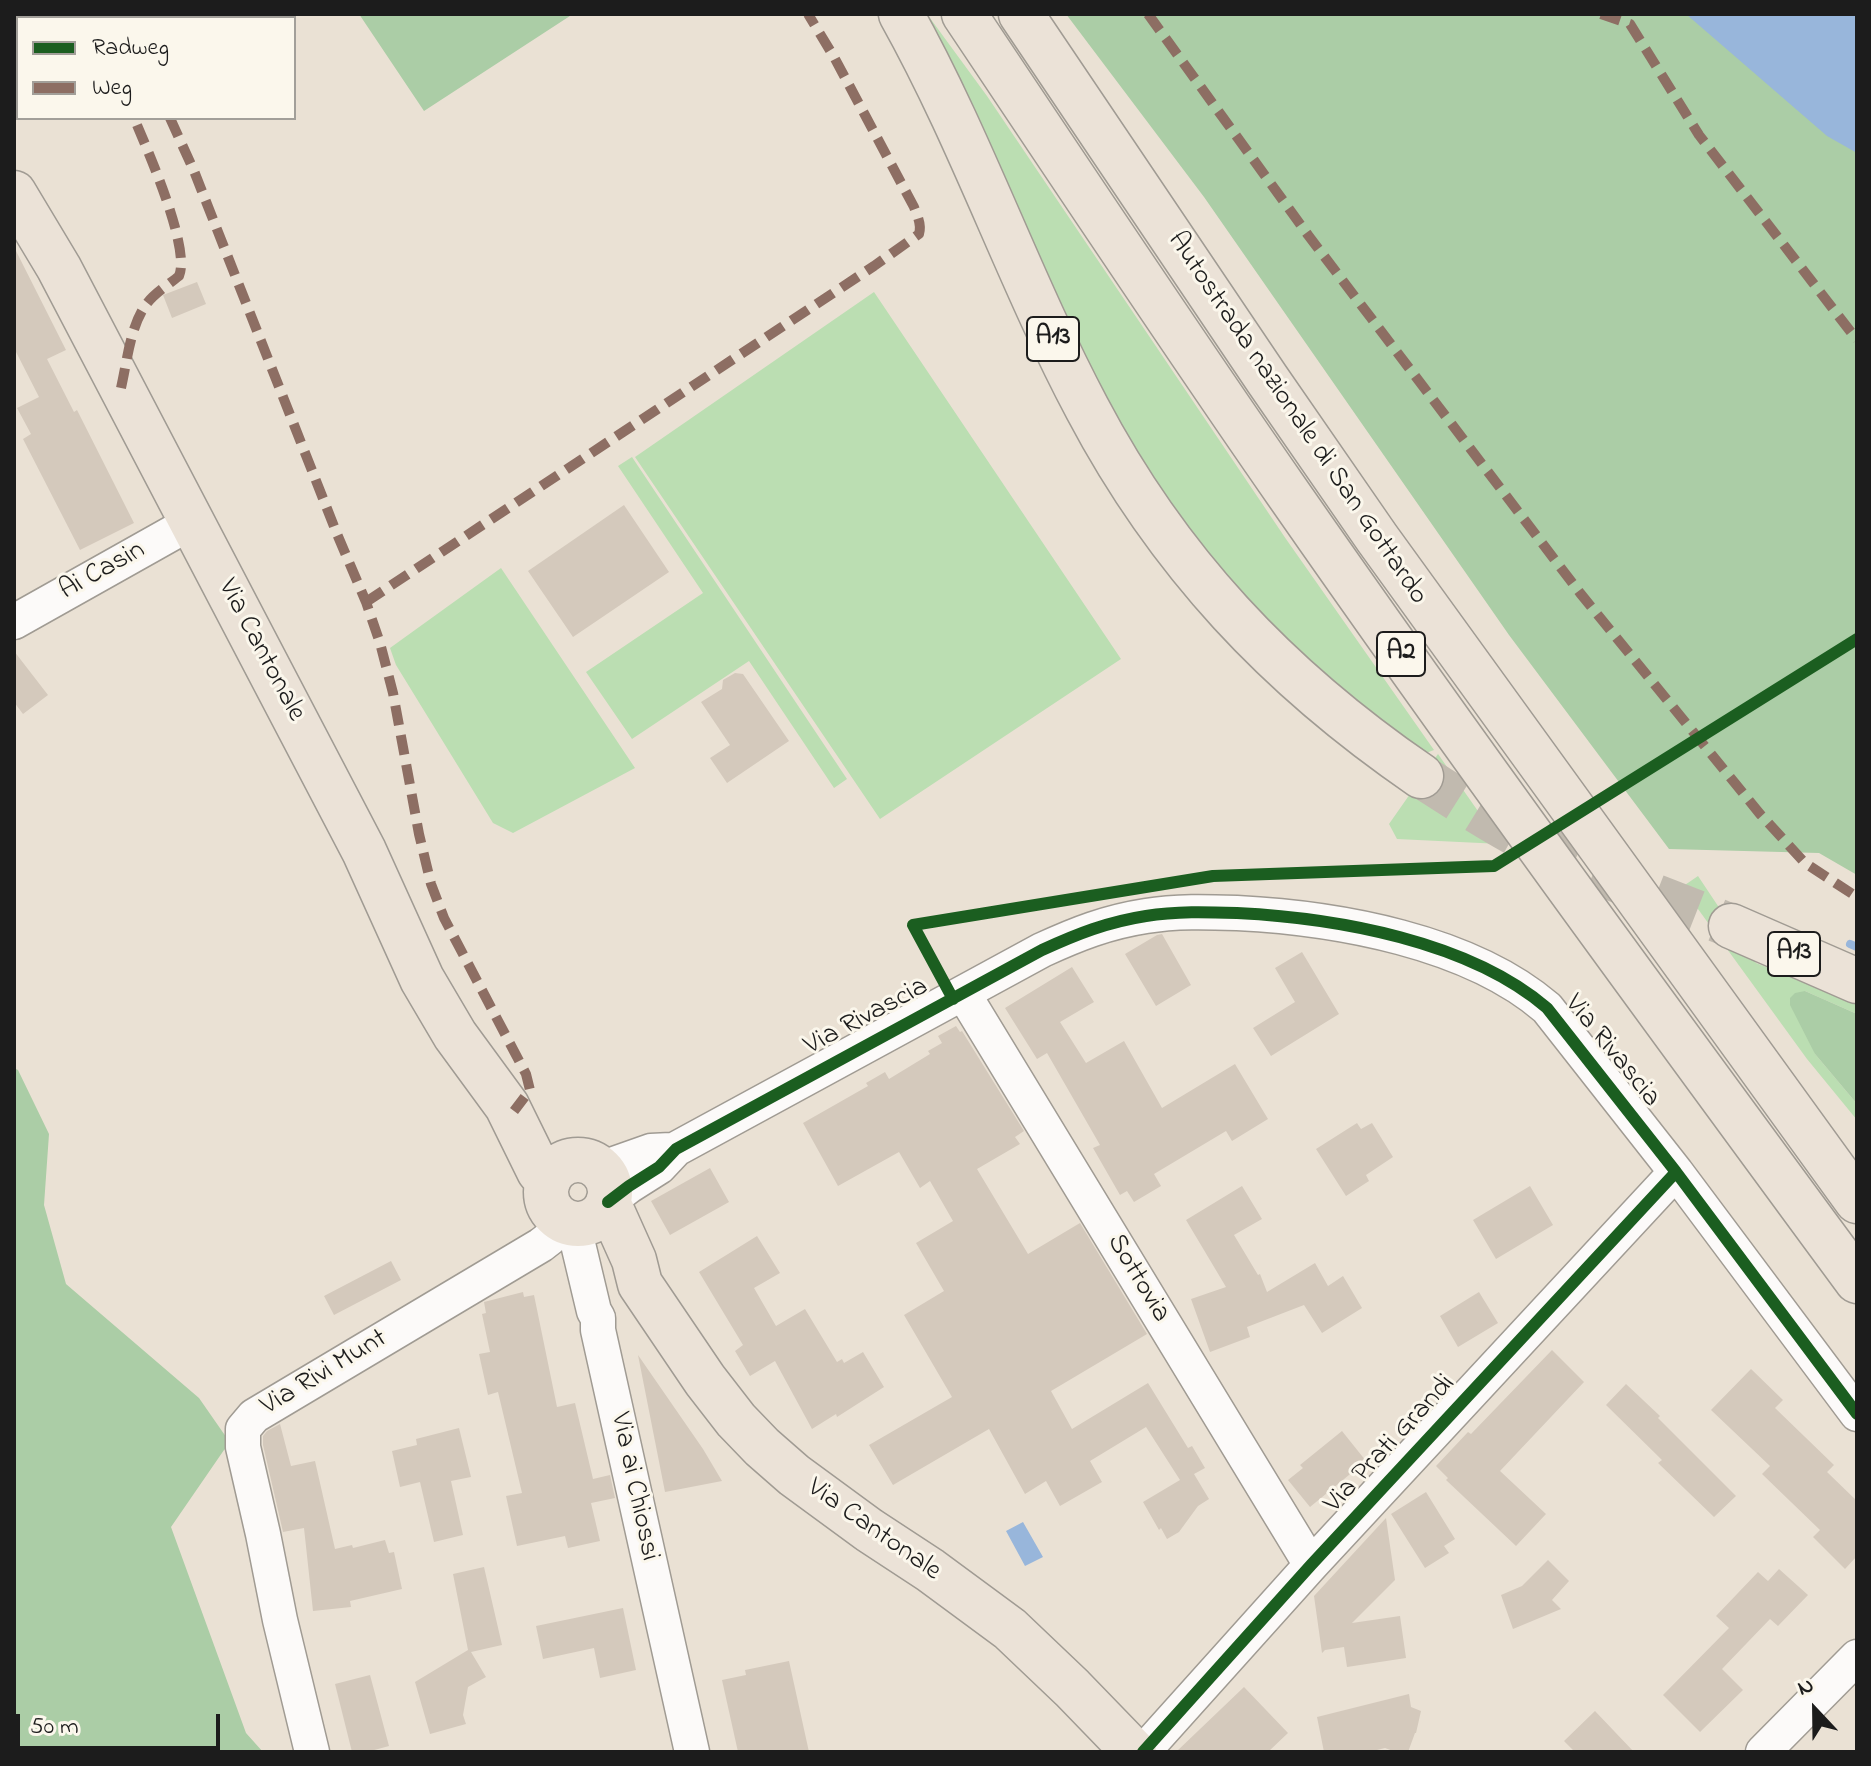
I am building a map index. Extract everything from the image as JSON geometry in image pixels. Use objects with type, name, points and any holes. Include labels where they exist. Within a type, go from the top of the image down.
[{"type":"main road","name":"A13","points":[[901,14],[946,99],[1065,366],[1145,506],[1197,576],[1285,670],[1344,720],[1421,776]]},
{"type":"main road","name":"A2","points":[[964,14],[1132,266],[1353,587],[1636,981],[1857,1281]]},
{"type":"main road","name":"Autostrada nazionale di San Gottardo","points":[[1021,14],[1377,538],[1629,887]]},
{"type":"main road","name":"Via Cantonale","points":[[14,193],[59,268],[364,851],[422,979],[455,1035],[507,1106],[539,1171],[578,1193],[634,1260],[640,1284],[688,1357],[721,1402],[762,1447],[827,1500],[1010,1629],[1134,1752]]},
{"type":"main road","name":"A2","points":[[1629,887],[1857,1150]]},
{"type":"main road","name":"A2","points":[[1629,887],[1857,1201]]},
{"type":"main road","name":"A13","points":[[1731,926],[1857,981]]},
{"type":"street","name":"Ai Casin","points":[[14,622],[192,522]]},
{"type":"street","name":"Via Rivascia","points":[[578,1193],[629,1186],[659,1167],[676,1149],[1080,932],[1149,915],[1210,912],[1297,918],[1380,932],[1462,958],[1529,993],[1547,1008],[1676,1172],[1857,1414]]},
{"type":"street","name":"Sottovia","points":[[963,993],[1311,1565]]},
{"type":"street","name":"Via Prati Grandi","points":[[1143,1752],[1311,1565],[1676,1172]]},
{"type":"street","name":"Via ai Chiossi","points":[[578,1193],[594,1311],[692,1752]]},
{"type":"street","name":"Via Rivi Munt","points":[[312,1752],[243,1447],[243,1429],[254,1416],[541,1245],[550,1238],[578,1193]]},
{"type":"street","points":[[598,1318],[640,1284]]},
{"type":"street","points":[[1763,1752],[1857,1657]]},
{"type":"green space","points":[[359,14],[573,14],[424,111]]},
{"type":"green space","points":[[917,14],[927,14],[987,96],[1286,539],[1434,750],[1426,753],[1358,718],[1155,503]]},
{"type":"green space","points":[[1066,14],[1857,14],[1857,875],[1819,853],[1669,849],[1509,635],[1204,197]]},
{"type":"green space","points":[[874,292],[1121,659],[880,819],[635,457]]},
{"type":"green space","points":[[632,457],[847,779],[834,788],[749,661],[632,739],[586,672],[703,593],[618,466]]},
{"type":"green space","points":[[501,568],[635,768],[513,833],[493,823],[396,665],[390,648]]},
{"type":"green space","points":[[1438,754],[1501,844],[1397,839],[1389,824]]},
{"type":"green space","points":[[1698,876],[1756,963],[1857,1003],[1857,1014],[1805,991],[1815,1054],[1857,1104],[1857,1120],[1807,1059],[1682,887]]},
{"type":"green space","points":[[1805,991],[1857,1014],[1857,1104],[1815,1054],[1790,1005],[1790,998],[1795,993]]},
{"type":"green space","points":[[14,1068],[18,1070],[49,1134],[44,1205],[66,1284],[199,1398],[231,1444],[171,1527],[246,1733],[263,1752],[14,1752]]},
{"type":"water","points":[[1686,14],[1857,14],[1857,153],[1827,136]]},
{"type":"water","points":[[1023,1522],[1043,1557],[1025,1566],[1006,1531]]},
{"type":"building","points":[[14,247],[66,350],[47,359],[74,412],[77,410],[134,523],[80,550],[23,439],[31,434],[17,408],[39,397],[14,348]]},
{"type":"building","points":[[197,282],[206,304],[172,318],[163,295]]},
{"type":"building","points":[[624,505],[669,572],[573,637],[528,571]]},
{"type":"building","points":[[14,651],[48,695],[23,714],[14,702]]},
{"type":"building","points":[[735,673],[743,674],[789,741],[727,783],[710,758],[730,745],[701,702],[722,689],[723,680]]},
{"type":"building","points":[[1162,934],[1191,985],[1156,1006],[1125,954]]},
{"type":"building","points":[[1302,952],[1339,1014],[1271,1056],[1253,1028],[1295,1002],[1275,968]]},
{"type":"building","points":[[1072,967],[1094,1002],[1060,1022],[1086,1063],[1124,1041],[1162,1108],[1235,1064],[1268,1119],[1232,1141],[1226,1131],[1154,1174],[1161,1186],[1134,1202],[1127,1191],[1120,1195],[1093,1148],[1100,1145],[1047,1053],[1037,1059],[1005,1008]]},
{"type":"building","points":[[956,1026],[1024,1131],[1015,1137],[1020,1144],[977,1169],[1028,1254],[1080,1223],[1147,1334],[1051,1391],[1072,1429],[1148,1383],[1188,1448],[1192,1446],[1205,1468],[1194,1474],[1209,1499],[1198,1506],[1179,1532],[1167,1539],[1143,1502],[1180,1480],[1146,1427],[1090,1461],[1102,1482],[1060,1506],[1046,1481],[1025,1494],[989,1429],[893,1485],[869,1445],[952,1397],[904,1315],[944,1291],[916,1243],[953,1221],[930,1181],[920,1188],[899,1152],[838,1186],[803,1123],[868,1086],[866,1083],[885,1072],[889,1079],[930,1054],[928,1051],[942,1043],[938,1036]]},
{"type":"building","points":[[1357,1123],[1361,1129],[1372,1123],[1393,1157],[1366,1175],[1369,1181],[1346,1196],[1316,1149]]},
{"type":"building","points":[[710,1168],[729,1202],[670,1235],[651,1201]]},
{"type":"building","points":[[1242,1186],[1262,1219],[1234,1235],[1260,1274],[1267,1292],[1315,1263],[1328,1286],[1343,1276],[1362,1308],[1322,1333],[1304,1305],[1247,1327],[1250,1337],[1210,1352],[1191,1299],[1226,1287],[1186,1220]]},
{"type":"building","points":[[1530,1186],[1553,1225],[1496,1259],[1473,1220]]},
{"type":"building","points":[[757,1236],[780,1273],[754,1288],[776,1326],[805,1309],[837,1362],[842,1359],[844,1363],[863,1352],[884,1387],[812,1429],[775,1361],[750,1376],[735,1351],[743,1345],[699,1272]]},
{"type":"building","points":[[391,1261],[401,1280],[334,1315],[324,1296]]},
{"type":"building","points":[[523,1292],[524,1297],[534,1295],[557,1407],[575,1403],[593,1479],[610,1475],[615,1498],[591,1503],[600,1541],[568,1548],[565,1536],[517,1546],[506,1496],[522,1493],[498,1392],[488,1395],[479,1354],[490,1352],[482,1314],[486,1313],[484,1302]]},
{"type":"building","points":[[1479,1292],[1498,1323],[1458,1347],[1440,1316]]},
{"type":"building","points":[[1552,1350],[1584,1382],[1500,1471],[1546,1514],[1516,1546],[1446,1480],[1448,1478],[1436,1466]]},
{"type":"building","points":[[638,1355],[703,1449],[722,1481],[665,1492]]},
{"type":"building","points":[[1751,1369],[1783,1400],[1775,1408],[1834,1465],[1827,1472],[1857,1501],[1857,1556],[1845,1569],[1813,1537],[1820,1530],[1762,1474],[1770,1466],[1711,1410]]},
{"type":"building","points":[[1626,1384],[1736,1496],[1714,1517],[1658,1463],[1662,1460],[1606,1405]]},
{"type":"building","points":[[280,1424],[291,1466],[315,1461],[335,1549],[385,1540],[389,1553],[394,1552],[402,1589],[350,1601],[351,1607],[313,1611],[304,1528],[283,1532],[263,1445],[263,1436],[267,1431]]},
{"type":"building","points":[[459,1428],[471,1477],[451,1481],[463,1535],[434,1542],[420,1482],[400,1487],[392,1451],[417,1445],[416,1439]]},
{"type":"building","points":[[1342,1431],[1366,1461],[1310,1507],[1288,1480],[1303,1468],[1300,1465]]},
{"type":"building","points":[[1426,1492],[1455,1539],[1444,1546],[1449,1553],[1425,1568],[1391,1514]]},
{"type":"building","points":[[1386,1518],[1395,1580],[1352,1623],[1400,1616],[1406,1658],[1347,1667],[1344,1647],[1322,1653],[1314,1596]]},
{"type":"building","points":[[1548,1560],[1569,1581],[1552,1600],[1561,1609],[1513,1629],[1501,1595],[1522,1586]]},
{"type":"building","points":[[484,1567],[502,1645],[471,1652],[486,1677],[468,1687],[463,1715],[466,1724],[430,1734],[415,1682],[468,1650],[453,1574]]},
{"type":"building","points":[[1779,1569],[1808,1595],[1778,1626],[1770,1619],[1722,1669],[1743,1690],[1700,1732],[1663,1695],[1729,1628],[1716,1616],[1758,1572],[1768,1581]]},
{"type":"building","points":[[623,1608],[636,1670],[600,1678],[594,1648],[543,1659],[536,1626]]},
{"type":"building","points":[[789,1661],[809,1752],[738,1752],[722,1680],[746,1675],[745,1670]]},
{"type":"building","points":[[370,1675],[389,1746],[367,1752],[352,1752],[335,1684]]},
{"type":"building","points":[[1244,1687],[1288,1733],[1268,1752],[1176,1752]]},
{"type":"building","points":[[1409,1694],[1411,1707],[1421,1711],[1408,1752],[1385,1748],[1369,1752],[1324,1752],[1317,1717]]},
{"type":"building","points":[[1595,1711],[1634,1752],[1575,1752],[1564,1741]]},
{"type":"waterway","points":[[1850,944],[1857,947]]},
{"type":"tunnel","points":[[1421,776],[1546,850],[1731,926]]},
{"type":"marked path","points":[[366,602],[919,234],[920,223],[914,207],[808,14]]},
{"type":"marked path","points":[[1148,14],[1308,235],[1580,593],[1760,814],[1805,863],[1857,897]]},
{"type":"marked path","points":[[1601,14],[1630,24],[1699,135],[1857,340]]},
{"type":"marked path","points":[[121,388],[132,335],[140,315],[152,298],[179,276],[181,262],[166,198],[135,120]]},
{"type":"marked path","points":[[171,120],[366,602],[393,693],[431,884],[444,918],[526,1074],[530,1090],[514,1111]]},
{"type":"cycle path","points":[[953,999],[913,925],[1213,876],[1494,866],[1857,639]]},
{"type":"cycle path","points":[[608,1202],[659,1167],[676,1149],[1042,950],[1080,934],[1105,925],[1157,914],[1192,912],[1317,921],[1400,937],[1441,950],[1515,985],[1547,1008],[1676,1172],[1857,1414]]},
{"type":"cycle path","points":[[1143,1752],[1311,1565],[1676,1172]]}]
